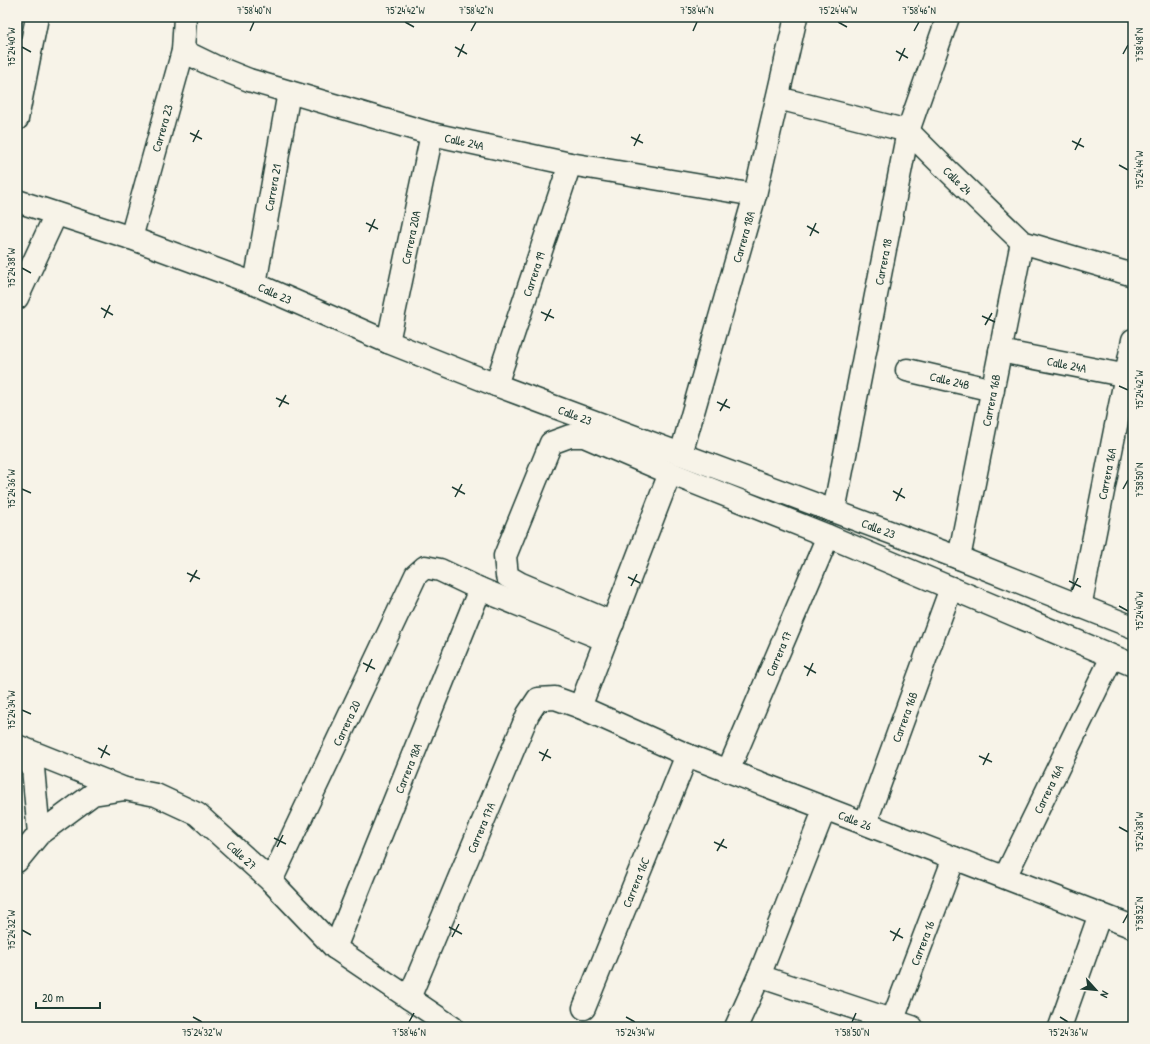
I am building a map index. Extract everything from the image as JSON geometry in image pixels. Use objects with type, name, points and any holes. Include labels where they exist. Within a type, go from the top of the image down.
[{"type":"street","points":[[17,119],[37,17]]},
{"type":"street","name":"Carrera 23","points":[[131,238],[183,51],[186,17]]},
{"type":"street","name":"Carrera 18A","points":[[681,454],[755,196],[796,17]]},
{"type":"street","name":"Carrera 18","points":[[834,511],[908,131],[948,17]]},
{"type":"street","name":"Calle 24A","points":[[183,51],[214,66],[249,80],[432,134],[570,164],[755,196]]},
{"type":"street","name":"Carrera 21","points":[[255,284],[289,92]]},
{"type":"street","points":[[778,98],[908,131]]},
{"type":"street","name":"Calle 24","points":[[908,131],[1022,242],[1133,275]]},
{"type":"street","name":"Carrera 20A","points":[[388,342],[432,134]]},
{"type":"street","name":"Carrera 19","points":[[496,385],[570,164]]},
{"type":"street","name":"Calle 23","points":[[17,201],[131,238],[255,284],[388,342],[496,385],[959,558],[1133,628]]},
{"type":"street","points":[[17,298],[56,214]]},
{"type":"street","name":"Carrera 16B","points":[[959,558],[1022,242]]},
{"type":"street","name":"Carrera 16A","points":[[1080,607],[1129,377],[1133,340]]},
{"type":"street","name":"Calle 24A","points":[[1000,350],[1129,377]]},
{"type":"street","name":"Calle 24B","points":[[907,370],[992,390]]},
{"type":"street","points":[[609,631],[507,576],[505,556],[551,443],[570,436],[584,436],[670,473],[828,536],[1133,665]]},
{"type":"street","points":[[580,707],[670,473]]},
{"type":"street","name":"Carrera 17","points":[[728,771],[828,536]]},
{"type":"street","name":"Carrera 20","points":[[271,881],[416,575],[425,567],[440,570],[480,589]]},
{"type":"street","name":"Carrera 16B","points":[[865,824],[951,588]]},
{"type":"street","points":[[480,589],[609,631]]},
{"type":"street","name":"Carrera 18A","points":[[335,948],[480,589]]},
{"type":"street","name":"Carrera 16A","points":[[1004,877],[1112,657]]},
{"type":"street","name":"Carrera 17A","points":[[409,998],[528,714],[538,699],[555,698],[580,707]]},
{"type":"street","name":"Calle 26","points":[[580,707],[687,755],[1133,927]]},
{"type":"street","points":[[17,747],[125,789]]},
{"type":"street","points":[[17,747],[33,768],[39,834]]},
{"type":"street","name":"Carrera 16C","points":[[584,1008],[687,755]]},
{"type":"street","name":"Calle 27","points":[[17,861],[39,834],[93,794],[125,789],[156,794],[198,814],[271,881],[335,948],[452,1027]]},
{"type":"street","points":[[736,1027],[759,976],[824,808]]},
{"type":"street","name":"Carrera 16","points":[[898,1024],[954,858]]},
{"type":"street","points":[[1060,1027],[1100,914]]},
{"type":"street","points":[[759,976],[898,1024]]}]
